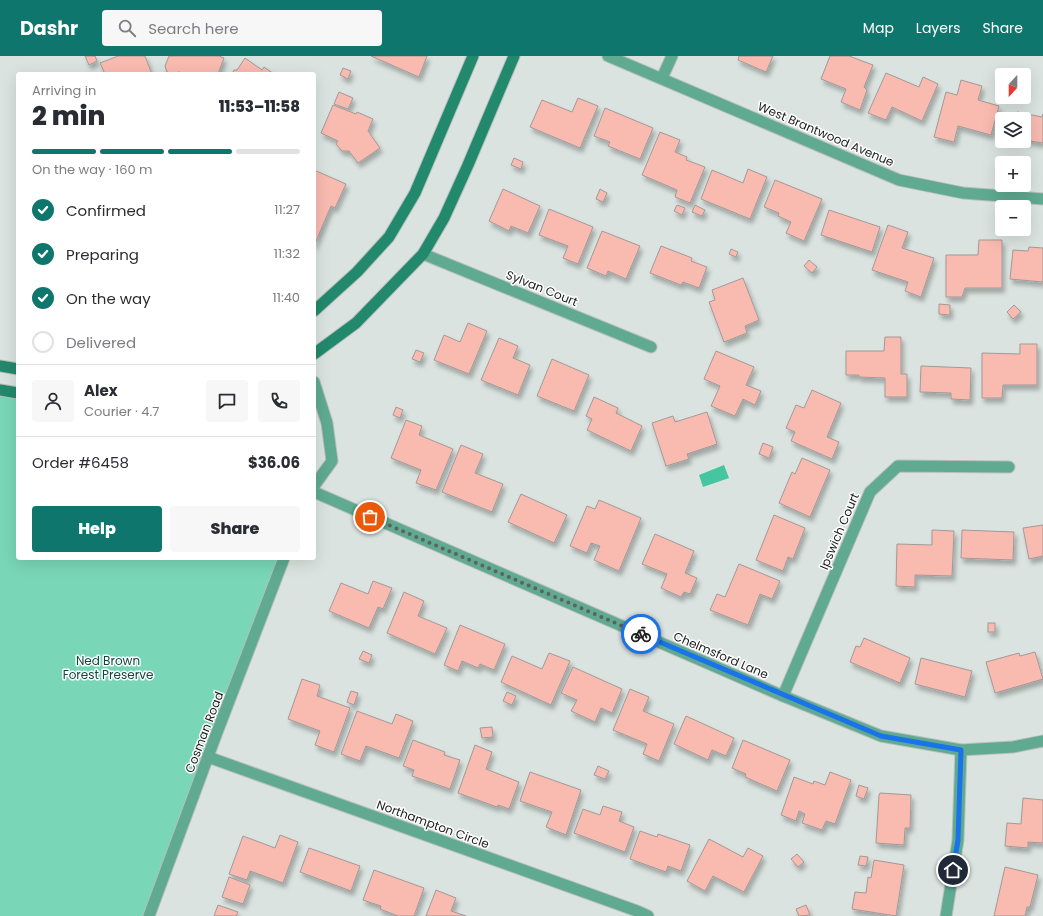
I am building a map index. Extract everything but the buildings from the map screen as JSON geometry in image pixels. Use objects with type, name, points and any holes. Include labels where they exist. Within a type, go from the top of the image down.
[{"type":"main road","points":[[316,308],[357,272],[389,237],[415,194],[473,56]]},
{"type":"main road","points":[[316,353],[356,323],[423,254],[447,211],[514,56]]},
{"type":"main road","points":[[0,366],[16,369]]},
{"type":"main road","points":[[0,390],[16,393]]},
{"type":"street","name":"West Brantwood Avenue","points":[[608,56],[899,180],[963,194],[1043,199]]},
{"type":"street","points":[[662,78],[672,56]]},
{"type":"street","name":"Sylvan Court","points":[[423,254],[651,347]]},
{"type":"street","points":[[316,388],[327,423],[332,461],[316,483]]},
{"type":"street","name":"Ipswich Court","points":[[784,696],[870,492],[898,466],[1009,467]]},
{"type":"street","name":"Chelmsford Lane","points":[[316,493],[784,696],[881,736],[961,750],[1013,747],[1043,741]]},
{"type":"street","name":"Cosman Road","points":[[149,916],[283,560]]},
{"type":"street","points":[[946,916],[958,840],[961,750]]},
{"type":"street","name":"Northampton Circle","points":[[208,757],[622,905],[648,916]]},
{"type":"green space","name":"Ned Brown Forest Preserve","points":[[0,392],[16,396],[16,560],[285,560],[149,916],[0,916]]},
{"type":"shaded area","points":[[724,465],[729,478],[703,487],[699,475]]},
{"type":"way so far","points":[[370,517],[641,634]]},
{"type":"route","points":[[641,634],[881,736],[961,750],[958,840],[953,870]]}]
